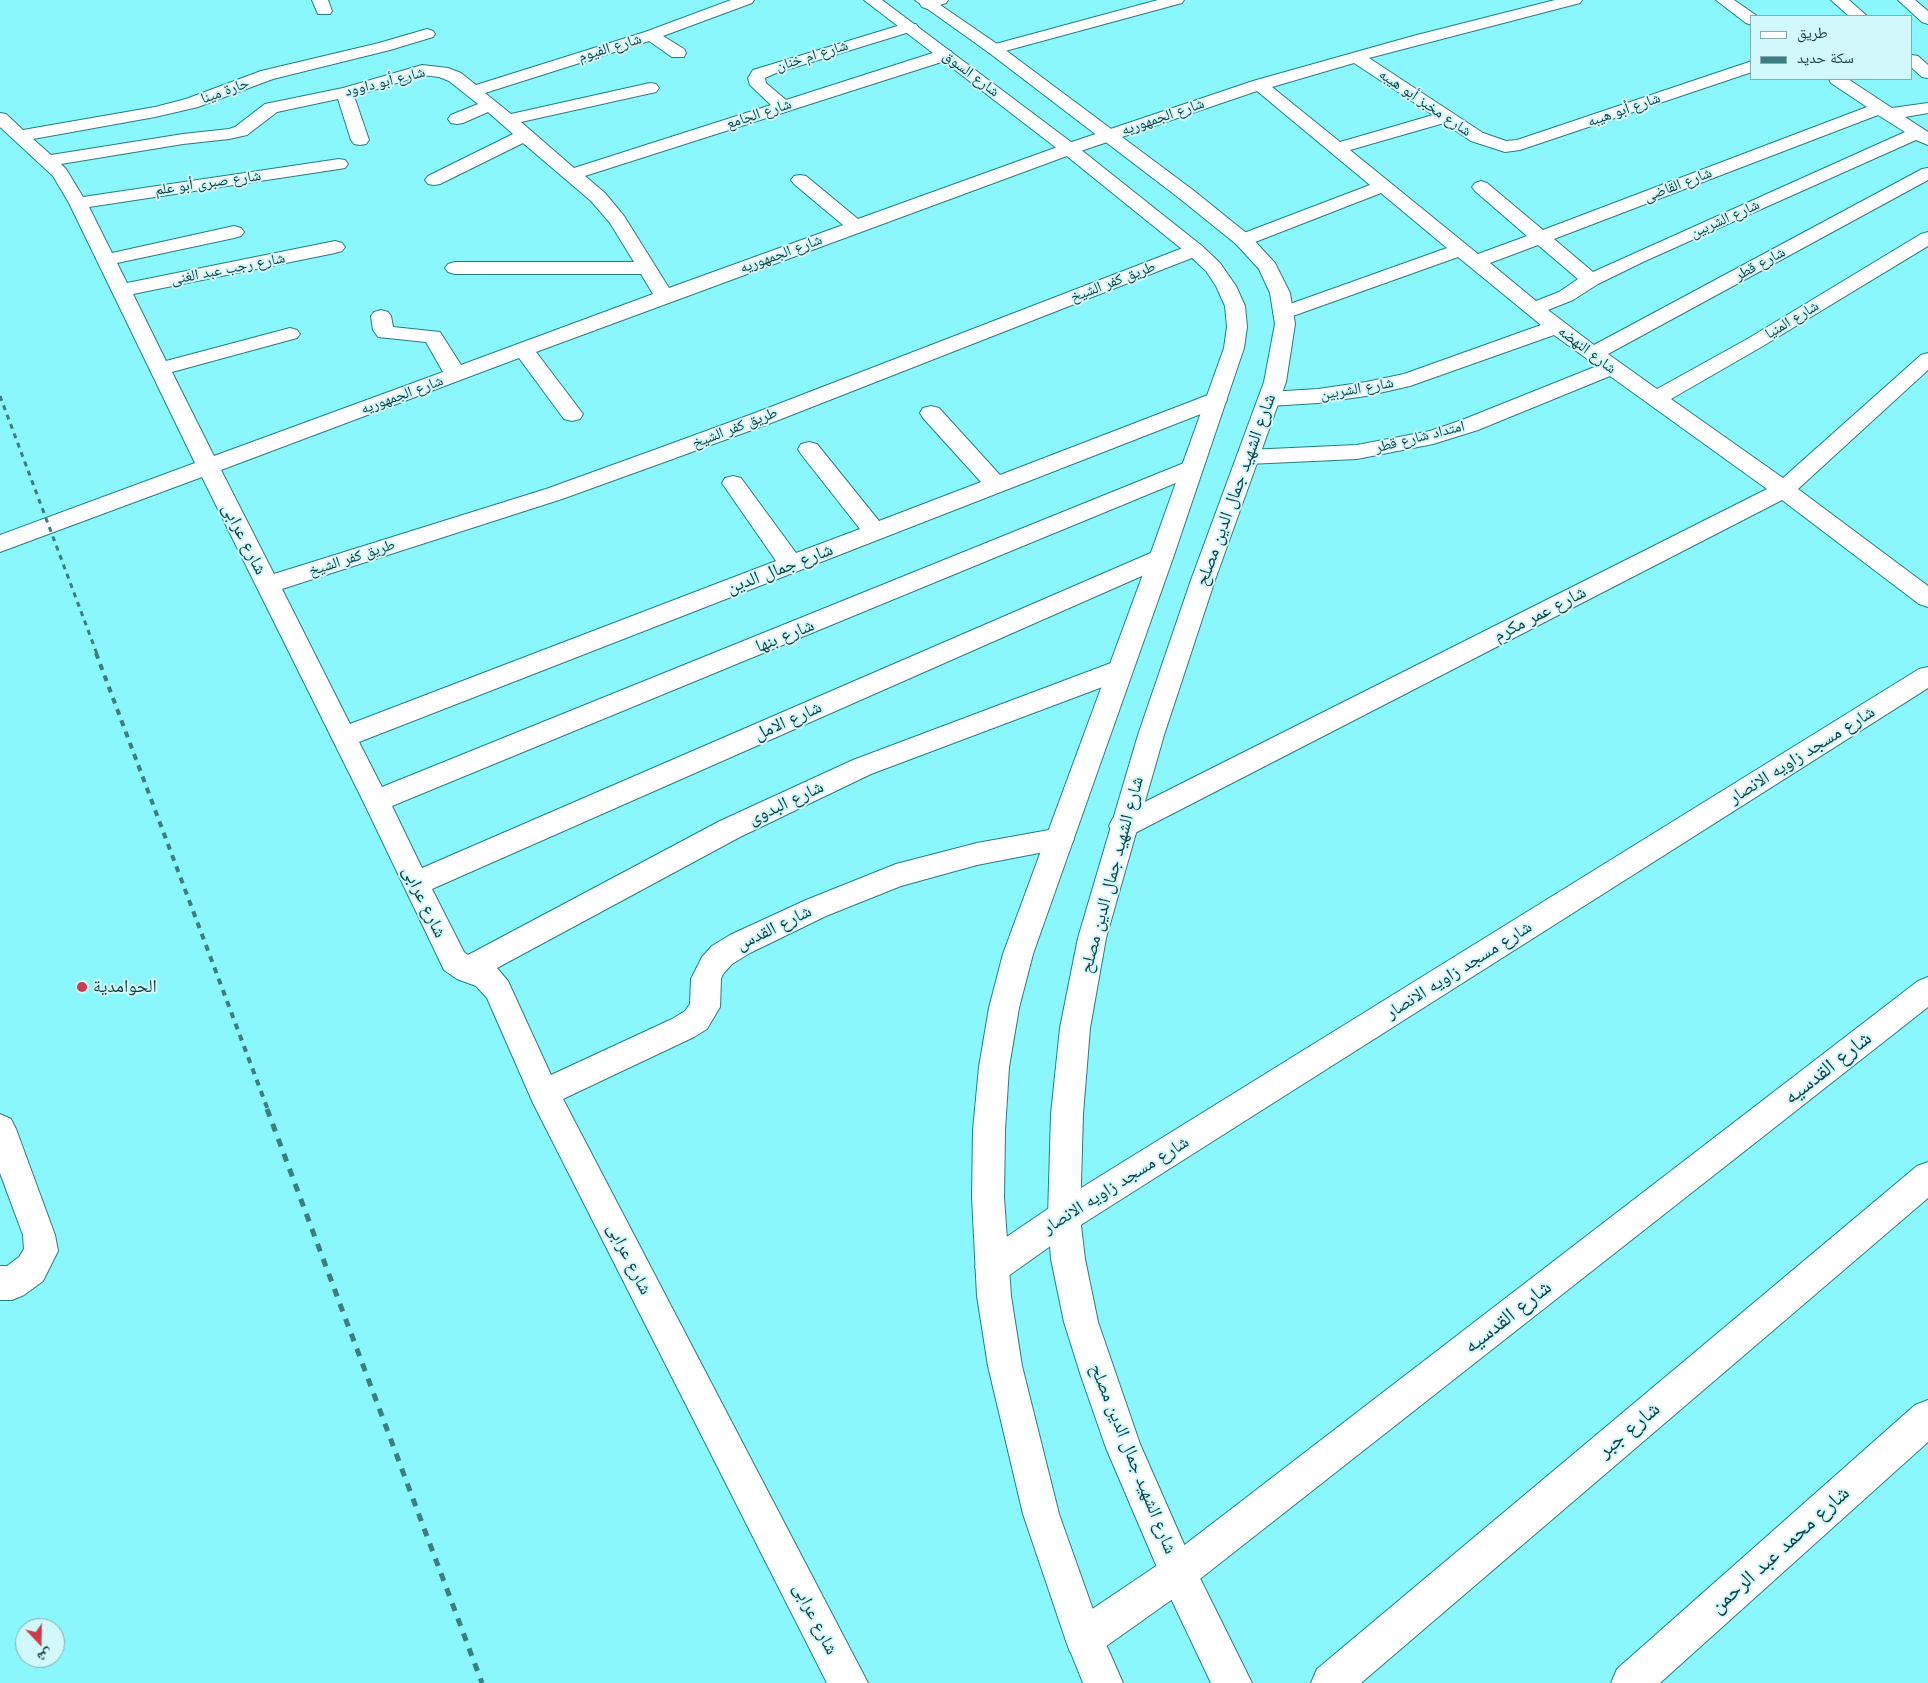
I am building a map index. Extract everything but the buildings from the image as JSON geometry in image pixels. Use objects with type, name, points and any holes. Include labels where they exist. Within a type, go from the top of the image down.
[{"type":"street","name":"شارع الفيوم","points":[[473,91],[651,35],[746,0]]},
{"type":"street","name":"شارع السوق","points":[[872,0],[1069,149]]},
{"type":"street","points":[[994,49],[1176,0]]},
{"type":"street","points":[[1512,0],[1531,11]]},
{"type":"street","name":"شارع الجمهوريه","points":[[0,544],[664,297],[1069,149],[1259,84],[1356,56],[1574,0]]},
{"type":"street","points":[[1724,0],[1750,19]]},
{"type":"street","points":[[1839,0],[1858,15]]},
{"type":"street","points":[[1906,0],[1928,19]]},
{"type":"street","name":"شارع السوق","points":[[930,1],[1108,136]]},
{"type":"street","name":"شارع ام خنان","points":[[783,107],[758,85],[756,81],[759,74],[770,69],[910,27]]},
{"type":"street","name":"حارة مينا","points":[[10,127],[154,112],[192,103],[267,76],[365,52],[427,34]]},
{"type":"street","points":[[651,35],[678,53]]},
{"type":"street","name":"شارع الجامع","points":[[573,174],[945,55]]},
{"type":"street","name":"شارع مخبز أبو هيبه","points":[[1356,56],[1476,137],[1496,145]]},
{"type":"street","points":[[1913,61],[1928,73]]},
{"type":"street","name":"شارع أبو هيبه","points":[[1496,145],[1505,147],[1520,145],[1750,67]]},
{"type":"street","name":"شارع أبو داوود","points":[[48,161],[183,139],[229,134],[241,131],[257,116],[271,108],[289,102],[345,93],[409,73],[432,70],[455,77],[573,174],[598,197],[617,220],[664,297]]},
{"type":"street","points":[[1838,80],[1923,136]]},
{"type":"street","name":"شارع النهضه","points":[[1259,84],[1556,327],[1611,368],[1924,587]]},
{"type":"street","points":[[508,120],[650,88]]},
{"type":"street","points":[[345,93],[360,140]]},
{"type":"street","points":[[456,119],[490,105]]},
{"type":"street","name":"شارع القاضى","points":[[1283,313],[1468,256],[1542,237],[1885,111],[1928,108]]},
{"type":"street","points":[[1338,148],[1446,117]]},
{"type":"street","name":"شارع عرابى","points":[[10,127],[48,161],[70,187],[454,961],[467,970],[486,976],[498,990],[544,1093],[848,1683]]},
{"type":"street","points":[[434,180],[525,134]]},
{"type":"street","name":"شارع الشهيد جمال الدين مصلح","points":[[1108,136],[1243,240],[1268,267],[1280,293],[1285,324],[1282,351],[1275,382],[1203,580],[1122,826],[1092,938],[1075,1028],[1067,1114],[1064,1216],[1068,1259],[1081,1322],[1124,1448],[1178,1573],[1232,1683]]},
{"type":"street","name":"شارع الشربين","points":[[1534,310],[1566,296],[1591,280],[1638,256],[1923,136]]},
{"type":"street","points":[[1069,149],[1195,250],[1213,267],[1226,286],[1234,306],[1237,327],[1234,348],[1161,558],[1018,954],[1004,1008],[994,1067],[989,1130],[988,1197],[992,1267],[1005,1366],[1041,1514],[1084,1638],[1103,1683]]},
{"type":"street","name":"شارع صبرى أبو علم","points":[[78,203],[339,164]]},
{"type":"street","name":"شارع قطر","points":[[1592,354],[1928,172]]},
{"type":"street","points":[[800,180],[856,227]]},
{"type":"street","points":[[1243,240],[1383,186]]},
{"type":"street","points":[[1481,187],[1591,280]]},
{"type":"street","points":[[106,260],[234,232]]},
{"type":"street","name":"شارع المنيا","points":[[1655,399],[1756,342],[1928,238]]},
{"type":"street","name":"شارع رجب عبد الغنى","points":[[121,290],[336,247]]},
{"type":"street","name":"طريق كفر الشيخ","points":[[268,585],[554,494],[653,459],[1195,250]]},
{"type":"street","points":[[455,268],[647,268]]},
{"type":"street","points":[[381,316],[383,330],[386,333],[433,336],[456,375]]},
{"type":"street","name":"شارع الشربين","points":[[1269,399],[1318,396],[1366,389],[1410,379],[1556,327]]},
{"type":"street","points":[[160,369],[290,334]]},
{"type":"street","points":[[524,350],[572,414]]},
{"type":"street","name":"شارع عمر مكرم","points":[[1122,826],[1784,490],[1928,359]]},
{"type":"street","name":"امتداد شارع قطر","points":[[1248,457],[1357,452],[1433,438],[1611,368]]},
{"type":"street","name":"شارع جمال الدين","points":[[344,737],[1216,400]]},
{"type":"street","points":[[931,413],[996,485]]},
{"type":"street","points":[[809,449],[875,532]]},
{"type":"street","name":"شارع بنها","points":[[376,801],[840,614],[1192,468]]},
{"type":"street","points":[[733,483],[792,565]]},
{"type":"street","name":"شارع الامل","points":[[415,884],[1161,558]]},
{"type":"street","name":"شارع البدوى","points":[[467,970],[730,829],[862,767],[1120,670]]},
{"type":"street","name":"شارع مسجد زاويه الانصار","points":[[992,1267],[1064,1216],[1928,676]]},
{"type":"street","name":"شارع القدس","points":[[544,1093],[683,1028],[696,1020],[705,1007],[706,979],[712,966],[722,955],[740,944],[816,908],[896,876],[977,854],[1060,839]]},
{"type":"street","name":"شارع القدسيه","points":[[1084,1638],[1178,1573],[1928,990]]},
{"type":"street","points":[[0,1128],[39,1235],[41,1251],[31,1270],[12,1283],[0,1283]]},
{"type":"street","name":"شارع جبر","points":[[1330,1683],[1928,1177]]},
{"type":"street","name":"شارع محمد عبد الرحمن","points":[[1631,1683],[1928,1418]]},
{"type":"railway","points":[[0,396],[97,654]]},
{"type":"railway","points":[[96,653],[268,1110]]},
{"type":"railway","points":[[267,1109],[482,1683]]},
{"type":"place","name":"الحوامدية","points":[[82,987]]}]
